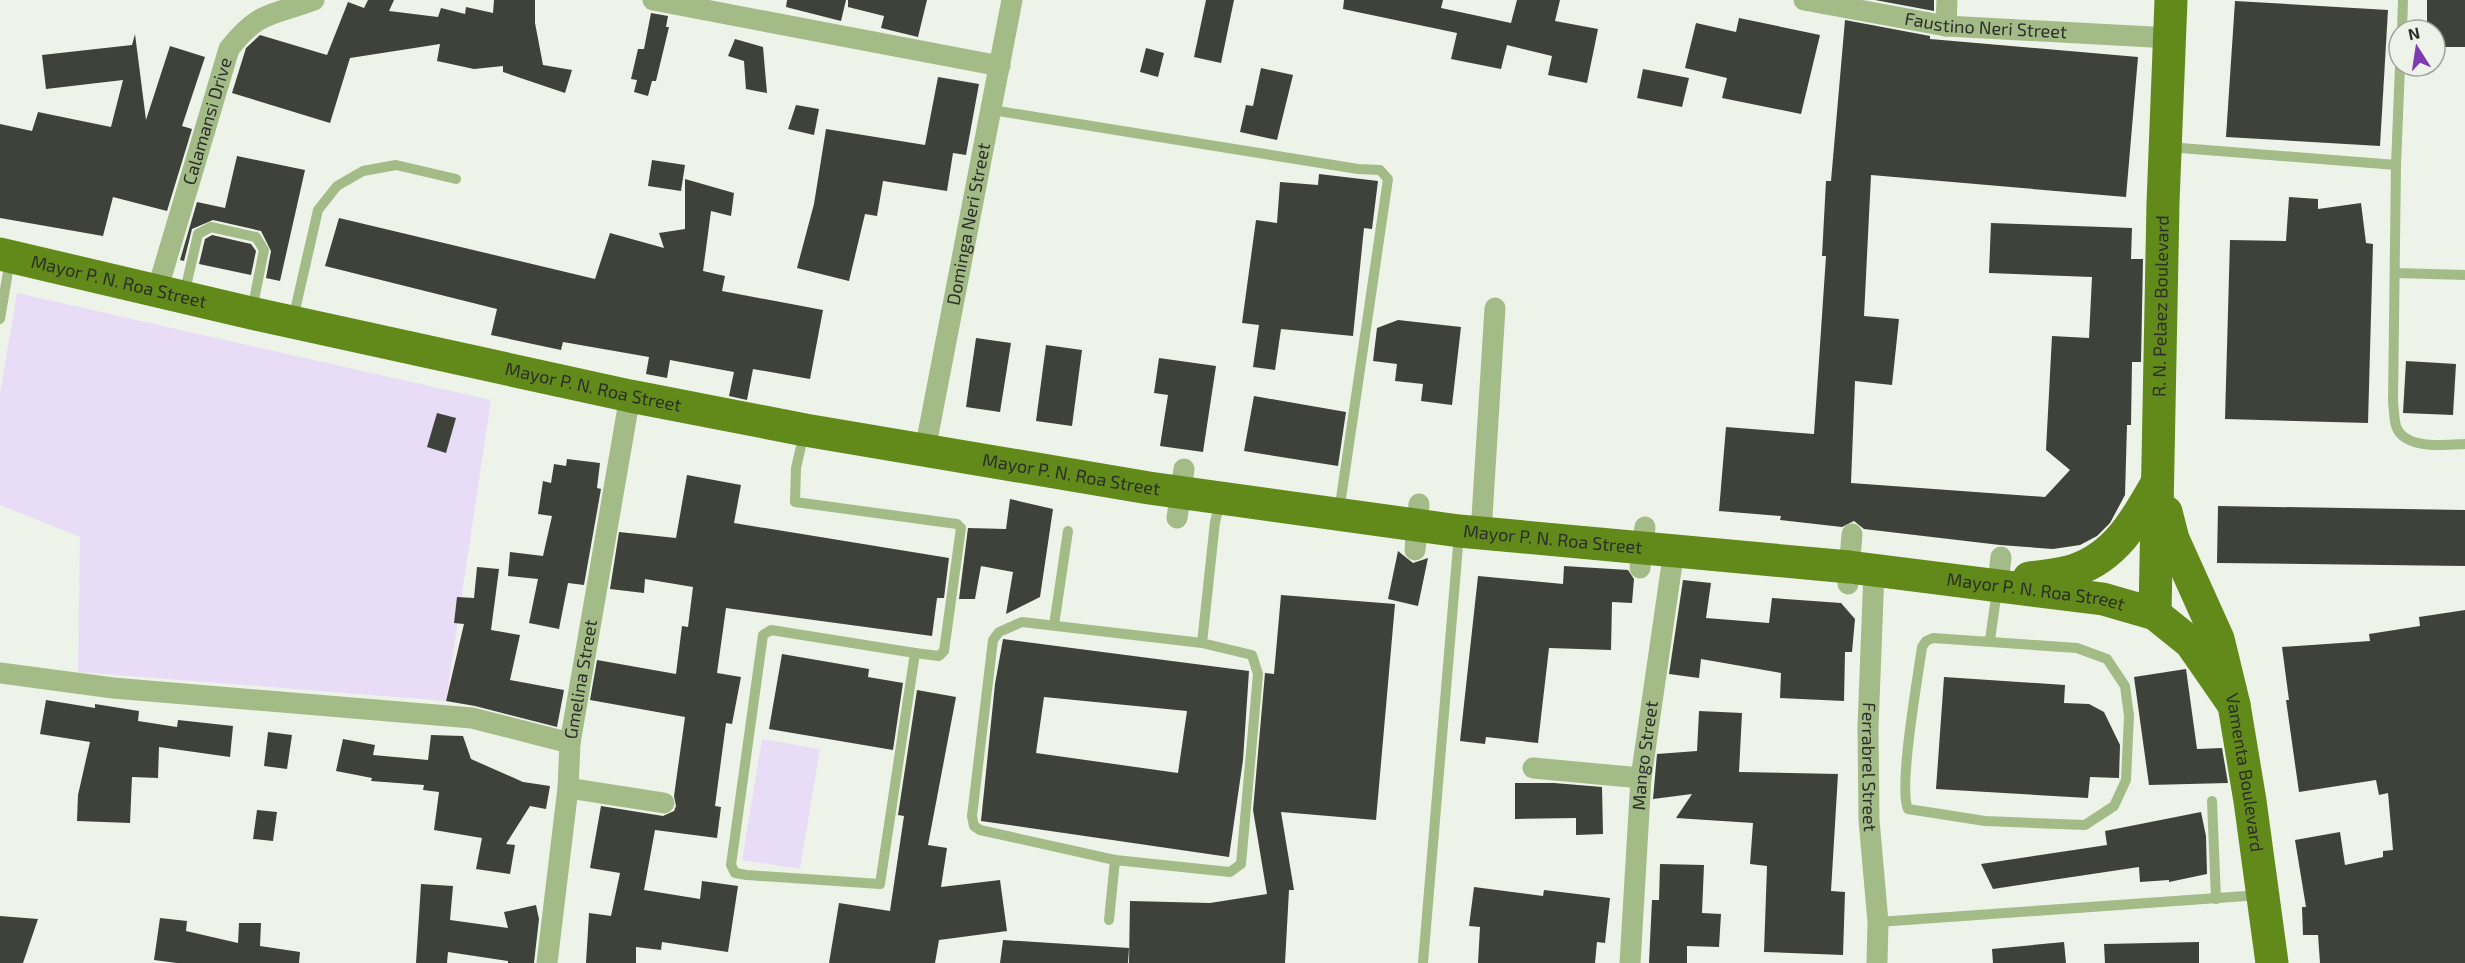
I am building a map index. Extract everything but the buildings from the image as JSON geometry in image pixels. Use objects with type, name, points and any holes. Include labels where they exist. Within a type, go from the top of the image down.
[{"type":"main road","name":"R. N. Pelaez Boulevard","points":[[2155,614],[2165,147],[2171,0]]},
{"type":"main road","name":"Mayor P. N. Roa Street","points":[[5,255],[251,313],[630,396],[805,430],[1180,493],[1417,526],[1650,548],[1857,574],[2000,570],[2155,614]]},
{"type":"main road","points":[[2000,570],[2075,570],[2106,555],[2132,526],[2158,482]]},
{"type":"main road","points":[[2158,482],[2173,539],[2218,639],[2234,705]]},
{"type":"main road","name":"Vamenta Boulevard","points":[[2155,614],[2192,643],[2234,705],[2272,963]]},
{"type":"street","name":"Calamansi Drive","points":[[171,294],[229,49],[243,30],[264,15],[314,0]]},
{"type":"street","points":[[653,0],[1000,66]]},
{"type":"street","name":"Dominga Neri Street","points":[[925,450],[1012,0]]},
{"type":"street","name":"Faustino Neri Street","points":[[1804,0],[1946,26],[2170,38]]},
{"type":"street","points":[[1946,26],[1947,0]]},
{"type":"street","points":[[1470,532],[1495,308]]},
{"type":"street","name":"Gmelina Street","points":[[548,963],[568,788],[570,743],[630,396]]},
{"type":"street","name":"Ferrabrel Street","points":[[1852,534],[1868,727],[1869,820],[1878,922],[1876,963]]},
{"type":"street","name":"Mango Street","points":[[1630,963],[1641,778],[1650,548]]},
{"type":"street","points":[[0,673],[124,688],[472,718],[570,743]]},
{"type":"street","points":[[1533,768],[1641,778]]},
{"type":"street","points":[[568,788],[664,802]]},
{"type":"lane","points":[[2402,18],[2403,0]]},
{"type":"lane","points":[[2400,78],[2393,402],[2396,428],[2407,439],[2426,444],[2465,444]]},
{"type":"lane","points":[[992,110],[1358,169],[1380,170],[1388,180],[1339,515]]},
{"type":"lane","points":[[2165,147],[2396,165]]},
{"type":"lane","points":[[292,322],[318,210],[337,186],[363,171],[396,165],[456,179]]},
{"type":"lane","points":[[171,294],[198,234],[211,227],[256,237],[264,250],[251,313]]},
{"type":"lane","points":[[0,319],[5,255]]},
{"type":"lane","points":[[2395,273],[2465,275]]},
{"type":"lane","points":[[805,430],[796,468],[795,502],[957,524],[962,528],[944,651],[939,656],[771,630],[763,635],[731,865],[735,873],[880,884],[915,653]]},
{"type":"lane","points":[[1202,643],[1215,522],[1221,498]]},
{"type":"lane","points":[[1054,625],[1068,531]]},
{"type":"lane","points":[[1423,963],[1470,532]]},
{"type":"lane","points":[[1990,640],[2000,570]]},
{"type":"lane","points":[[1022,622],[1054,625],[1202,643],[1252,655],[1257,663],[1258,674],[1241,864],[1230,872],[1115,860],[980,830],[974,826],[972,816],[993,639],[999,632],[1022,622]]},
{"type":"lane","points":[[1933,638],[1990,640],[2077,648],[2107,659],[2125,686],[2129,716],[2126,780],[2114,806],[2085,825],[1985,821],[1908,809],[1906,776],[1922,647],[1926,641],[1933,638]]},
{"type":"lane","points":[[2212,801],[2216,898]]},
{"type":"lane","points":[[1109,920],[1115,860]]},
{"type":"lane","points":[[1878,922],[2263,895]]},
{"type":"shaded area","points":[[17,293],[491,400],[446,701],[78,672],[80,537],[0,505],[0,393]]},
{"type":"shaded area","points":[[762,739],[820,749],[800,869],[742,860]]}]
